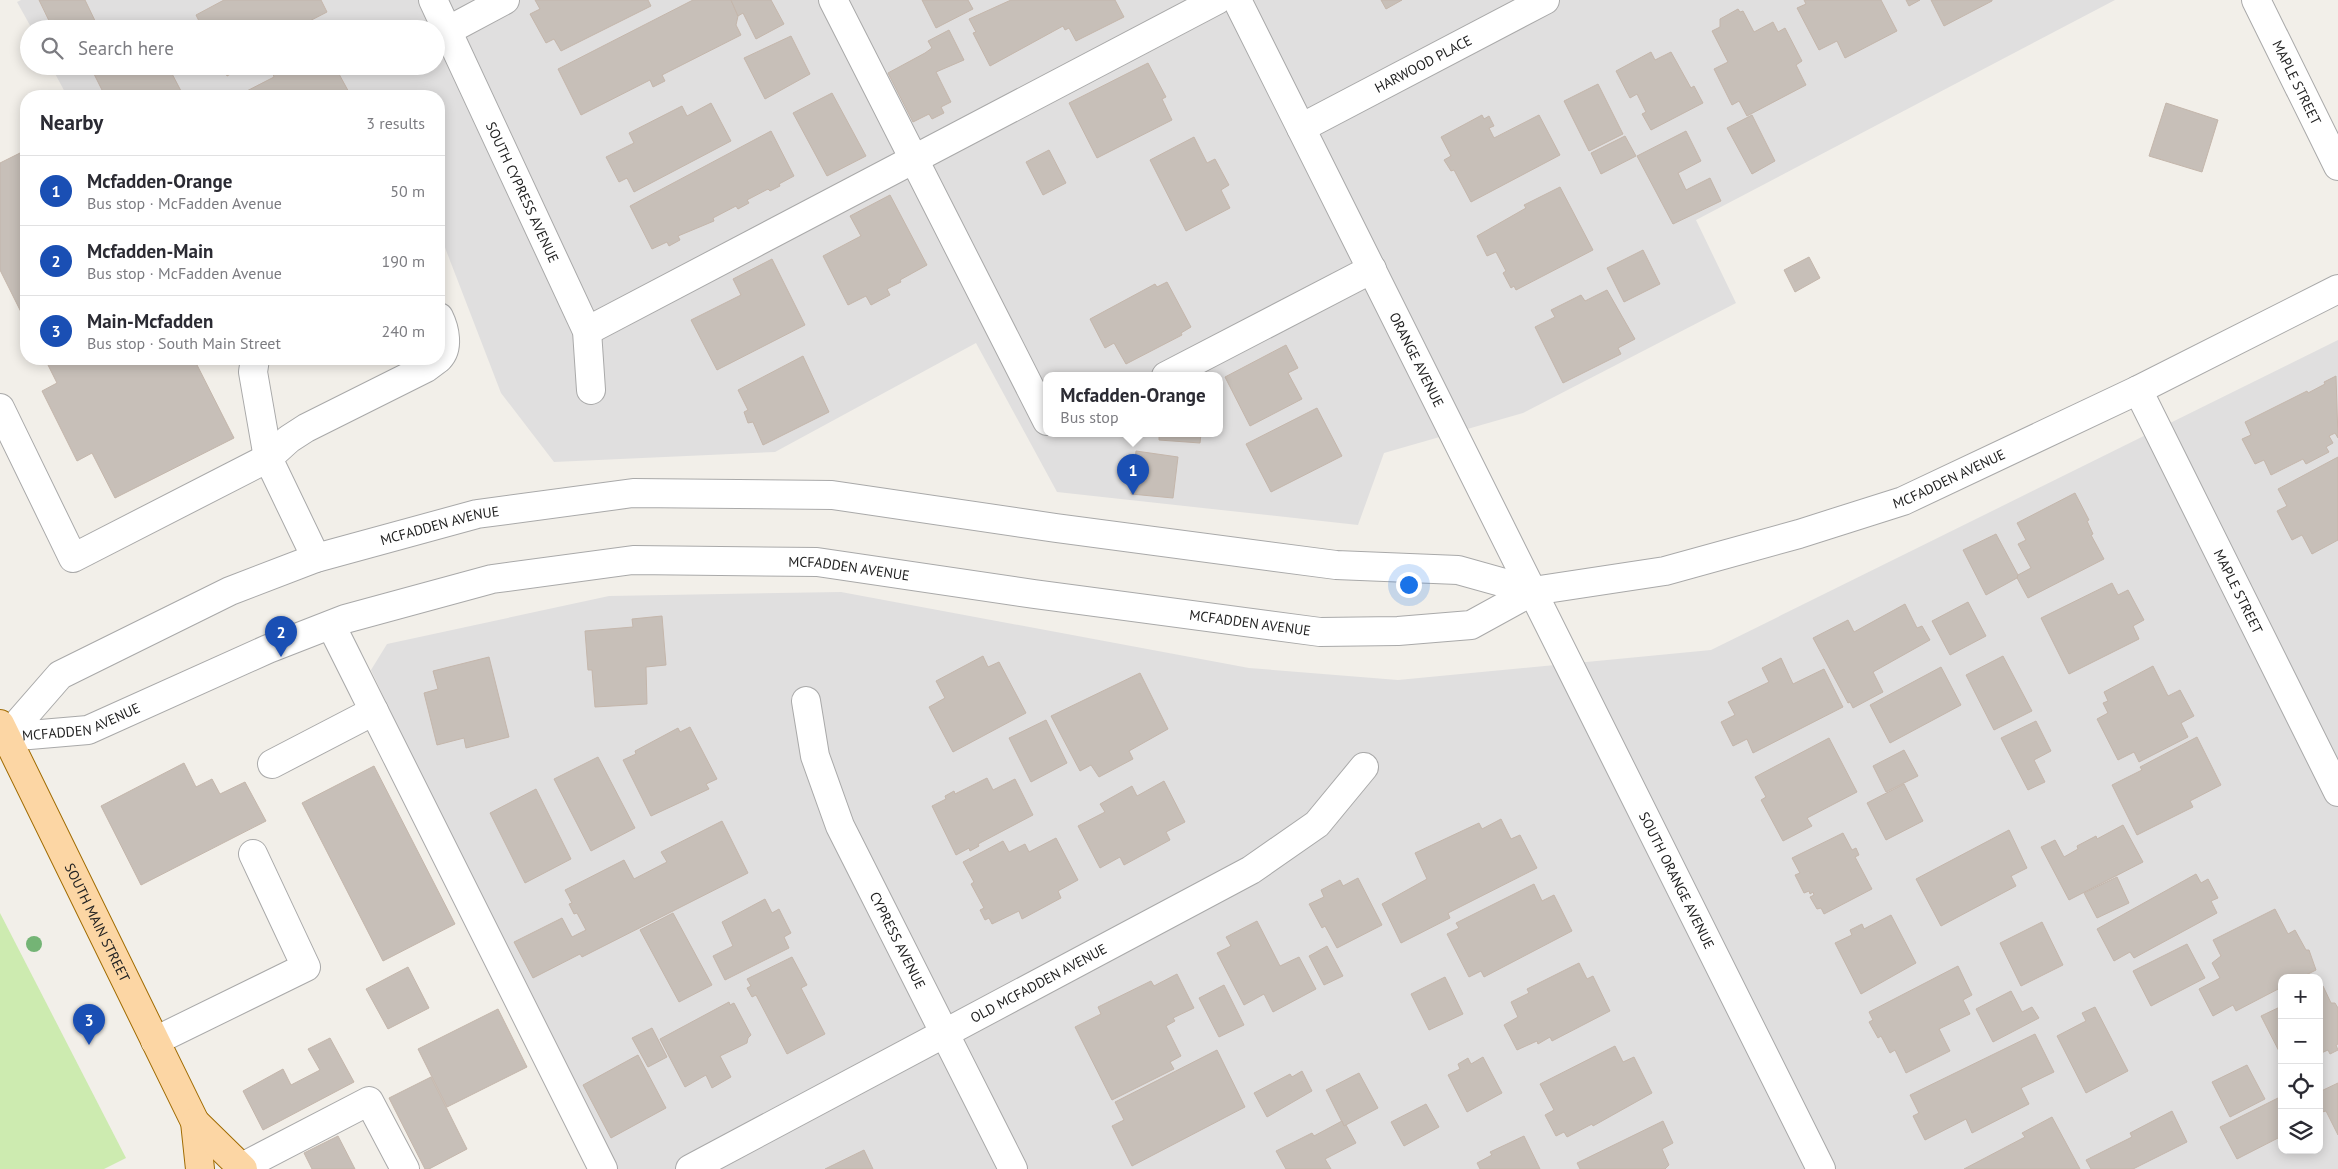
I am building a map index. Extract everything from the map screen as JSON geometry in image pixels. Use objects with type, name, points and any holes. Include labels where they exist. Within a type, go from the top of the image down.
[{"type":"main road","name":"SOUTH MAIN STREET","points":[[2,734],[194,1122],[200,1169]]},
{"type":"main road","name":"SOUTH MAIN STREET","points":[[194,1122],[243,1168]]},
{"type":"street","name":"SOUTH CYPRESS AVENUE","points":[[433,0],[442,20]]},
{"type":"street","points":[[447,31],[505,0]]},
{"type":"street","points":[[833,0],[1043,414]]},
{"type":"street","points":[[587,331],[1217,0]]},
{"type":"street","points":[[1237,0],[1301,128]]},
{"type":"street","name":"HARWOOD PLACE","points":[[1301,128],[1545,0]]},
{"type":"street","name":"MAPLE STREET","points":[[2256,0],[2338,166]]},
{"type":"street","name":"SOUTH CYPRESS AVENUE","points":[[445,27],[587,331],[591,390]]},
{"type":"street","name":"ORANGE AVENUE","points":[[1301,128],[1533,591]]},
{"type":"street","points":[[1174,372],[1372,269]]},
{"type":"street","name":"MCFADDEN AVENUE","points":[[2,734],[88,730],[268,649],[331,625],[492,579],[633,560],[816,562],[1034,594],[1320,632],[1398,631],[1472,625],[1533,591],[1665,571],[1799,534],[1903,501],[2138,390],[2338,289]]},
{"type":"street","points":[[254,365],[253,372],[268,458],[316,558]]},
{"type":"street","points":[[0,408],[73,558],[268,458],[289,439],[306,428],[430,365]]},
{"type":"street","name":"MAPLE STREET","points":[[2138,390],[2338,792]]},
{"type":"street","name":"MCFADDEN AVENUE","points":[[2,734],[60,675],[230,591],[316,558],[477,514],[633,493],[832,495],[1056,528],[1336,565],[1458,570],[1533,591]]},
{"type":"street","name":"SOUTH ORANGE AVENUE","points":[[1533,591],[1821,1169]]},
{"type":"street","points":[[331,625],[603,1169]]},
{"type":"street","name":"CYPRESS AVENUE","points":[[806,701],[815,756],[840,826],[1014,1169]]},
{"type":"street","points":[[272,764],[374,711]]},
{"type":"street","name":"OLD MCFADDEN AVENUE","points":[[690,1169],[1251,870],[1317,824],[1364,767]]},
{"type":"street","points":[[155,1042],[306,967],[253,854]]},
{"type":"street","points":[[243,1168],[369,1101],[405,1169]]},
{"type":"shaded area","points":[[21,0],[2115,0],[1696,220],[1736,303],[1523,413],[1384,453],[1358,525],[1057,492],[976,343],[775,452],[554,462],[501,393],[445,248],[445,90],[64,90],[56,75],[445,75],[445,20],[27,20],[17,2]]},
{"type":"shaded area","points":[[2338,340],[2338,1169],[606,1169],[371,670],[387,644],[609,596],[841,592],[1249,668],[1398,680],[1711,650]]},
{"type":"green space","points":[[0,913],[126,1158],[104,1169],[0,1169]]},
{"type":"building","points":[[39,0],[85,0],[95,20],[49,20]]},
{"type":"building","points":[[224,0],[321,0],[327,12],[311,20],[198,20],[196,15]]},
{"type":"building","points":[[535,0],[648,0],[651,6],[561,51],[554,39],[546,43],[530,14],[540,9]]},
{"type":"building","points":[[693,0],[731,0],[738,16],[736,25],[741,35],[662,75],[665,81],[653,87],[650,80],[581,115],[558,69]]},
{"type":"building","points":[[731,0],[771,0],[784,24],[756,39],[743,13],[738,16]]},
{"type":"building","points":[[922,0],[968,0],[973,9],[936,28]]},
{"type":"building","points":[[1011,0],[1115,0],[1124,17],[1076,41],[1069,28],[1065,30],[1063,26],[990,66],[973,33],[976,32],[969,19]]},
{"type":"building","points":[[1381,0],[1402,0],[1386,9]]},
{"type":"building","points":[[1804,0],[1881,0],[1897,31],[1845,58],[1837,41],[1819,50],[1797,8],[1806,4]]},
{"type":"building","points":[[1906,0],[1920,0],[1909,6]]},
{"type":"building","points":[[1931,0],[1992,0],[1992,1],[1944,26]]},
{"type":"building","points":[[1738,9],[1740,12],[1743,11],[1754,32],[1773,22],[1778,32],[1785,28],[1802,61],[1796,65],[1806,85],[1747,116],[1739,101],[1732,105],[1714,69],[1728,62],[1712,31],[1720,27],[1720,19]]},
{"type":"building","points":[[949,30],[964,60],[936,72],[951,102],[941,107],[944,113],[932,119],[929,114],[913,122],[888,73],[925,53],[932,48],[928,41]]},
{"type":"building","points":[[791,36],[810,74],[765,99],[744,58]]},
{"type":"building","points":[[1651,52],[1655,60],[1671,52],[1691,88],[1694,86],[1703,103],[1651,130],[1642,114],[1646,112],[1637,94],[1630,98],[1616,71]]},
{"type":"building","points":[[1148,63],[1166,97],[1162,99],[1172,120],[1097,158],[1069,103]]},
{"type":"building","points":[[94,75],[173,75],[180,90],[102,90]]},
{"type":"building","points":[[273,75],[340,75],[348,90],[249,90],[274,77]]},
{"type":"building","points":[[1598,84],[1623,134],[1589,151],[1564,101]]},
{"type":"building","points":[[832,93],[866,156],[827,176],[793,113]]},
{"type":"building","points":[[711,103],[731,141],[634,192],[627,178],[619,182],[606,157],[634,143],[629,133],[682,106],[687,116]]},
{"type":"building","points":[[2166,103],[2218,120],[2202,172],[2149,156]]},
{"type":"building","points":[[1482,115],[1484,119],[1489,116],[1494,126],[1489,128],[1494,138],[1539,115],[1560,155],[1471,202],[1454,170],[1451,171],[1444,160],[1451,156],[1441,137]]},
{"type":"building","points":[[1752,115],[1775,161],[1752,174],[1727,128]]},
{"type":"building","points":[[771,131],[794,176],[779,184],[780,186],[770,191],[768,189],[747,200],[749,203],[738,209],[736,206],[713,218],[714,221],[678,236],[680,240],[669,246],[667,242],[652,249],[630,206]]},
{"type":"building","points":[[1686,131],[1701,161],[1678,173],[1686,190],[1710,178],[1721,201],[1673,224],[1637,156]]},
{"type":"building","points":[[1625,136],[1636,156],[1601,174],[1591,153]]},
{"type":"building","points":[[1194,137],[1207,163],[1215,159],[1229,185],[1221,190],[1230,208],[1186,231],[1150,160]]},
{"type":"building","points":[[1049,150],[1066,183],[1043,195],[1026,162]]},
{"type":"building","points":[[20,153],[20,310],[0,270],[0,163]]},
{"type":"building","points":[[1560,187],[1593,250],[1516,290],[1514,286],[1511,288],[1503,273],[1506,271],[1496,252],[1487,256],[1477,236],[1526,208],[1524,205]]},
{"type":"building","points":[[890,195],[927,265],[887,289],[890,295],[871,305],[866,296],[848,305],[823,256],[861,236],[850,216]]},
{"type":"building","points":[[1643,250],[1660,284],[1624,302],[1607,268]]},
{"type":"building","points":[[1809,257],[1820,278],[1795,292],[1784,270]]},
{"type":"building","points":[[772,259],[805,325],[717,370],[691,320],[741,295],[733,279]]},
{"type":"building","points":[[1167,282],[1191,327],[1181,333],[1182,335],[1126,364],[1114,343],[1105,348],[1090,319],[1155,284],[1157,287]]},
{"type":"building","points":[[1607,290],[1635,339],[1618,348],[1621,354],[1563,383],[1535,327],[1555,317],[1551,310],[1581,295],[1585,301]]},
{"type":"building","points":[[1286,345],[1298,368],[1288,373],[1302,399],[1250,426],[1225,377]]},
{"type":"building","points":[[803,356],[829,412],[763,445],[753,422],[748,423],[744,412],[748,410],[738,390]]},
{"type":"building","points":[[48,365],[197,365],[234,438],[115,498],[92,453],[77,461],[42,391],[57,383]]},
{"type":"building","points":[[2336,376],[2338,438],[2335,433],[2329,436],[2333,443],[2326,447],[2329,452],[2306,464],[2303,459],[2271,475],[2264,460],[2255,464],[2242,439],[2251,435],[2245,422],[2307,391],[2308,393]]},
{"type":"building","points":[[1317,408],[1342,456],[1271,492],[1246,444]]},
{"type":"building","points":[[1159,437],[1201,437],[1200,443],[1159,440]]},
{"type":"building","points":[[1136,451],[1178,457],[1173,498],[1131,494]]},
{"type":"building","points":[[2338,457],[2338,540],[2312,554],[2302,535],[2292,540],[2277,511],[2287,506],[2278,489]]},
{"type":"building","points":[[2075,493],[2089,520],[2087,521],[2093,534],[2091,535],[2104,559],[2028,598],[2016,576],[2031,568],[2018,544],[2026,540],[2017,523]]},
{"type":"building","points":[[1996,534],[2018,575],[2017,578],[1986,595],[1963,550]]},
{"type":"building","points":[[2112,583],[2118,595],[2128,590],[2144,620],[2133,626],[2139,639],[2069,674],[2041,618]]},
{"type":"building","points":[[1968,602],[1986,636],[1950,655],[1932,621]]},
{"type":"building","points":[[1905,604],[1917,628],[1922,626],[1930,640],[1873,672],[1883,692],[1853,708],[1850,702],[1848,703],[1813,638],[1848,620],[1854,632]]},
{"type":"building","points":[[662,616],[666,665],[646,667],[647,704],[595,707],[592,670],[588,670],[585,631],[633,627],[632,619]]},
{"type":"building","points":[[983,656],[988,667],[999,662],[1026,713],[953,752],[929,707],[945,698],[936,681]]},
{"type":"building","points":[[2003,656],[2032,711],[1994,730],[1966,675]]},
{"type":"building","points":[[489,657],[509,737],[466,748],[464,738],[437,745],[424,693],[438,689],[433,671]]},
{"type":"building","points":[[1781,658],[1793,684],[1824,669],[1843,707],[1753,753],[1747,739],[1733,746],[1721,722],[1735,715],[1728,702],[1769,682],[1762,668]]},
{"type":"building","points":[[2153,666],[2168,696],[2180,690],[2194,716],[2181,723],[2188,737],[2139,762],[2134,752],[2118,760],[2097,719],[2108,713],[2103,703],[2108,701],[2104,692]]},
{"type":"building","points":[[1941,667],[1961,705],[1890,743],[1870,705]]},
{"type":"building","points":[[1140,673],[1168,729],[1129,751],[1133,759],[1099,777],[1091,765],[1080,771],[1051,716]]},
{"type":"building","points":[[1046,720],[1067,763],[1031,782],[1009,738]]},
{"type":"building","points":[[2036,721],[2051,751],[2034,760],[2045,782],[2028,790],[2001,738]]},
{"type":"building","points":[[690,727],[717,779],[706,784],[709,789],[651,816],[623,760],[636,754],[635,751],[678,728],[680,732]]},
{"type":"building","points":[[2197,737],[2221,785],[2190,801],[2193,807],[2137,835],[2112,785],[2142,770],[2140,767]]},
{"type":"building","points":[[1829,738],[1857,792],[1807,818],[1812,826],[1783,841],[1761,800],[1766,797],[1755,777]]},
{"type":"building","points":[[1904,750],[1918,776],[1886,792],[1873,766]]},
{"type":"building","points":[[598,757],[635,828],[591,851],[554,779]]},
{"type":"building","points":[[184,763],[196,787],[212,779],[220,794],[245,782],[266,821],[141,885],[101,806]]},
{"type":"building","points":[[374,766],[455,924],[383,961],[302,803]]},
{"type":"building","points":[[987,778],[993,790],[1015,779],[1033,815],[978,844],[979,846],[970,851],[969,848],[956,855],[932,806],[946,799],[945,796],[954,791],[955,794]]},
{"type":"building","points":[[1164,781],[1185,822],[1166,832],[1170,840],[1124,865],[1120,857],[1100,868],[1078,826],[1105,812],[1100,804],[1132,786],[1137,796]]},
{"type":"building","points":[[1904,784],[1923,821],[1886,840],[1867,803]]},
{"type":"building","points":[[536,789],[571,859],[525,883],[490,813]]},
{"type":"building","points":[[1501,819],[1511,839],[1520,835],[1537,868],[1448,913],[1450,918],[1401,943],[1382,904],[1427,879],[1415,853],[1479,823],[1482,829]]},
{"type":"building","points":[[722,821],[748,873],[582,957],[580,954],[533,978],[514,942],[562,918],[572,937],[586,930],[577,913],[574,914],[569,904],[572,903],[565,890],[624,860],[634,879],[667,862],[661,852]]},
{"type":"building","points":[[2123,825],[2143,862],[2069,900],[2041,847],[2055,840],[2064,857],[2078,849],[2077,846],[2096,836],[2097,839]]},
{"type":"building","points":[[2009,830],[2027,868],[2011,876],[2016,886],[1941,926],[1916,879]]},
{"type":"building","points":[[1843,833],[1852,850],[1856,848],[1859,855],[1855,857],[1872,889],[1824,914],[1821,908],[1817,909],[1810,897],[1814,895],[1813,892],[1810,894],[1809,891],[1804,893],[1795,875],[1800,873],[1792,858]]},
{"type":"building","points":[[1056,838],[1078,880],[1058,891],[1061,898],[1022,919],[1019,911],[992,924],[989,918],[985,920],[980,910],[984,908],[971,884],[974,882],[963,862],[1003,841],[1009,852],[1025,844],[1029,852]]},
{"type":"building","points":[[2196,874],[2201,883],[2208,879],[2218,898],[2211,901],[2217,913],[2134,958],[2130,952],[2114,961],[2097,929]]},
{"type":"building","points":[[2117,877],[2129,903],[2097,918],[2084,893]]},
{"type":"building","points":[[1358,878],[1382,925],[1337,948],[1325,926],[1322,928],[1309,904],[1324,897],[1321,890],[1340,880],[1343,886]]},
{"type":"building","points":[[1534,884],[1542,901],[1554,895],[1572,931],[1484,977],[1481,971],[1469,977],[1447,934],[1459,928],[1456,923]]},
{"type":"building","points":[[765,899],[772,913],[779,909],[791,933],[784,937],[789,948],[725,980],[713,956],[733,946],[722,922]]},
{"type":"building","points":[[2275,909],[2288,934],[2295,930],[2306,950],[2309,950],[2316,970],[2308,974],[2278,974],[2278,989],[2236,1011],[2233,1005],[2213,1016],[2199,989],[2220,978],[2212,963],[2221,956],[2213,940]]},
{"type":"building","points":[[673,913],[712,985],[679,1002],[640,930]]},
{"type":"building","points":[[1891,915],[1916,963],[1861,994],[1835,943],[1852,935],[1850,930],[1862,924],[1864,929]]},
{"type":"building","points":[[1257,921],[1280,966],[1299,957],[1316,989],[1273,1012],[1264,994],[1244,1005],[1217,953],[1231,946],[1226,937]]},
{"type":"building","points":[[2042,922],[2063,965],[2021,986],[2000,943]]},
{"type":"building","points":[[2187,944],[2205,978],[2151,1006],[2133,971]]},
{"type":"building","points":[[1327,946],[1343,976],[1324,985],[1309,956]]},
{"type":"building","points":[[792,957],[807,985],[801,988],[825,1034],[787,1054],[756,995],[752,997],[747,988],[751,986],[747,979]]},
{"type":"building","points":[[1579,963],[1587,979],[1593,976],[1610,1011],[1552,1041],[1550,1037],[1538,1044],[1537,1041],[1517,1050],[1504,1025],[1518,1017],[1511,1002],[1529,993],[1527,989]]},
{"type":"building","points":[[1958,966],[1972,995],[1963,1000],[1970,1014],[1939,1029],[1950,1051],[1906,1073],[1895,1050],[1890,1053],[1881,1036],[1878,1038],[1869,1022],[1873,1020],[1869,1012]]},
{"type":"building","points":[[408,967],[429,1008],[388,1029],[366,989]]},
{"type":"building","points":[[1177,974],[1194,1008],[1173,1018],[1175,1021],[1166,1026],[1181,1056],[1170,1062],[1174,1069],[1112,1100],[1075,1027],[1101,1014],[1098,1007],[1151,981],[1154,986]]},
{"type":"building","points":[[1445,977],[1463,1014],[1429,1030],[1411,994]]},
{"type":"building","points":[[1224,985],[1244,1025],[1219,1037],[1199,998]]},
{"type":"building","points":[[2323,986],[2331,1003],[2335,1003],[2338,1008],[2338,1044],[2336,1045],[2338,1050],[2330,1054],[2328,1050],[2323,1052]]},
{"type":"building","points":[[2011,991],[2022,1012],[2032,1007],[2039,1018],[1993,1042],[1976,1009]]},
{"type":"building","points":[[729,1002],[730,1005],[734,1003],[751,1035],[747,1043],[720,1056],[731,1077],[712,1088],[706,1075],[685,1087],[660,1039]]},
{"type":"building","points":[[2095,1007],[2128,1071],[2086,1093],[2057,1036],[2086,1021],[2082,1013]]},
{"type":"building","points":[[2278,1008],[2278,1049],[2261,1016]]},
{"type":"building","points":[[498,1009],[527,1067],[447,1107],[418,1049]]},
{"type":"building","points":[[652,1028],[667,1057],[648,1067],[632,1038]]},
{"type":"building","points":[[2035,1034],[2054,1072],[2021,1088],[2029,1104],[1972,1133],[1966,1119],[1925,1140],[1913,1116],[1919,1113],[1910,1095]]},
{"type":"building","points":[[330,1038],[354,1082],[263,1130],[243,1091],[283,1069],[291,1085],[320,1070],[308,1049]]},
{"type":"building","points":[[1615,1046],[1623,1062],[1634,1057],[1652,1093],[1593,1126],[1592,1124],[1567,1137],[1564,1132],[1556,1136],[1545,1115],[1554,1110],[1540,1084]]},
{"type":"building","points":[[1217,1050],[1245,1107],[1132,1166],[1112,1126],[1124,1120],[1115,1102]]},
{"type":"building","points":[[638,1055],[666,1108],[611,1138],[583,1085]]},
{"type":"building","points":[[1483,1057],[1502,1093],[1467,1112],[1448,1075],[1460,1069],[1458,1064],[1468,1058],[1471,1064]]},
{"type":"building","points":[[2247,1065],[2265,1099],[2230,1117],[2212,1082]]},
{"type":"building","points":[[1302,1071],[1312,1091],[1267,1117],[1254,1093],[1290,1074],[1292,1077]]},
{"type":"building","points":[[1359,1073],[1378,1108],[1344,1126],[1326,1090]]},
{"type":"building","points":[[431,1077],[467,1149],[429,1169],[425,1169],[389,1098]]},
{"type":"building","points":[[2338,1083],[2338,1135],[2326,1111],[2323,1112],[2323,1090]]},
{"type":"building","points":[[2278,1098],[2278,1138],[2237,1159],[2220,1127]]},
{"type":"building","points":[[1426,1104],[1439,1127],[1404,1146],[1391,1122]]},
{"type":"building","points":[[2172,1111],[2187,1142],[2133,1169],[2091,1169],[2086,1160],[2132,1137],[2130,1133]]},
{"type":"building","points":[[2052,1117],[2080,1169],[1964,1169],[2025,1137],[2022,1133]]},
{"type":"building","points":[[1342,1121],[1356,1143],[1325,1159],[1331,1169],[1286,1169],[1276,1151],[1312,1133],[1314,1136]]},
{"type":"building","points":[[1663,1121],[1673,1143],[1662,1149],[1669,1165],[1665,1169],[1580,1169],[1577,1163]]},
{"type":"building","points":[[338,1136],[355,1169],[312,1169],[304,1153]]},
{"type":"building","points":[[1524,1136],[1540,1169],[1480,1169],[1477,1163],[1492,1155],[1490,1152]]},
{"type":"building","points":[[864,1150],[873,1169],[825,1169]]},
{"type":"place","name":"Mcfadden-Orange","points":[[1133,495]]},
{"type":"place","name":"Mcfadden-Main","points":[[281,657]]},
{"type":"place","name":"Main-Mcfadden","points":[[89,1045]]}]
